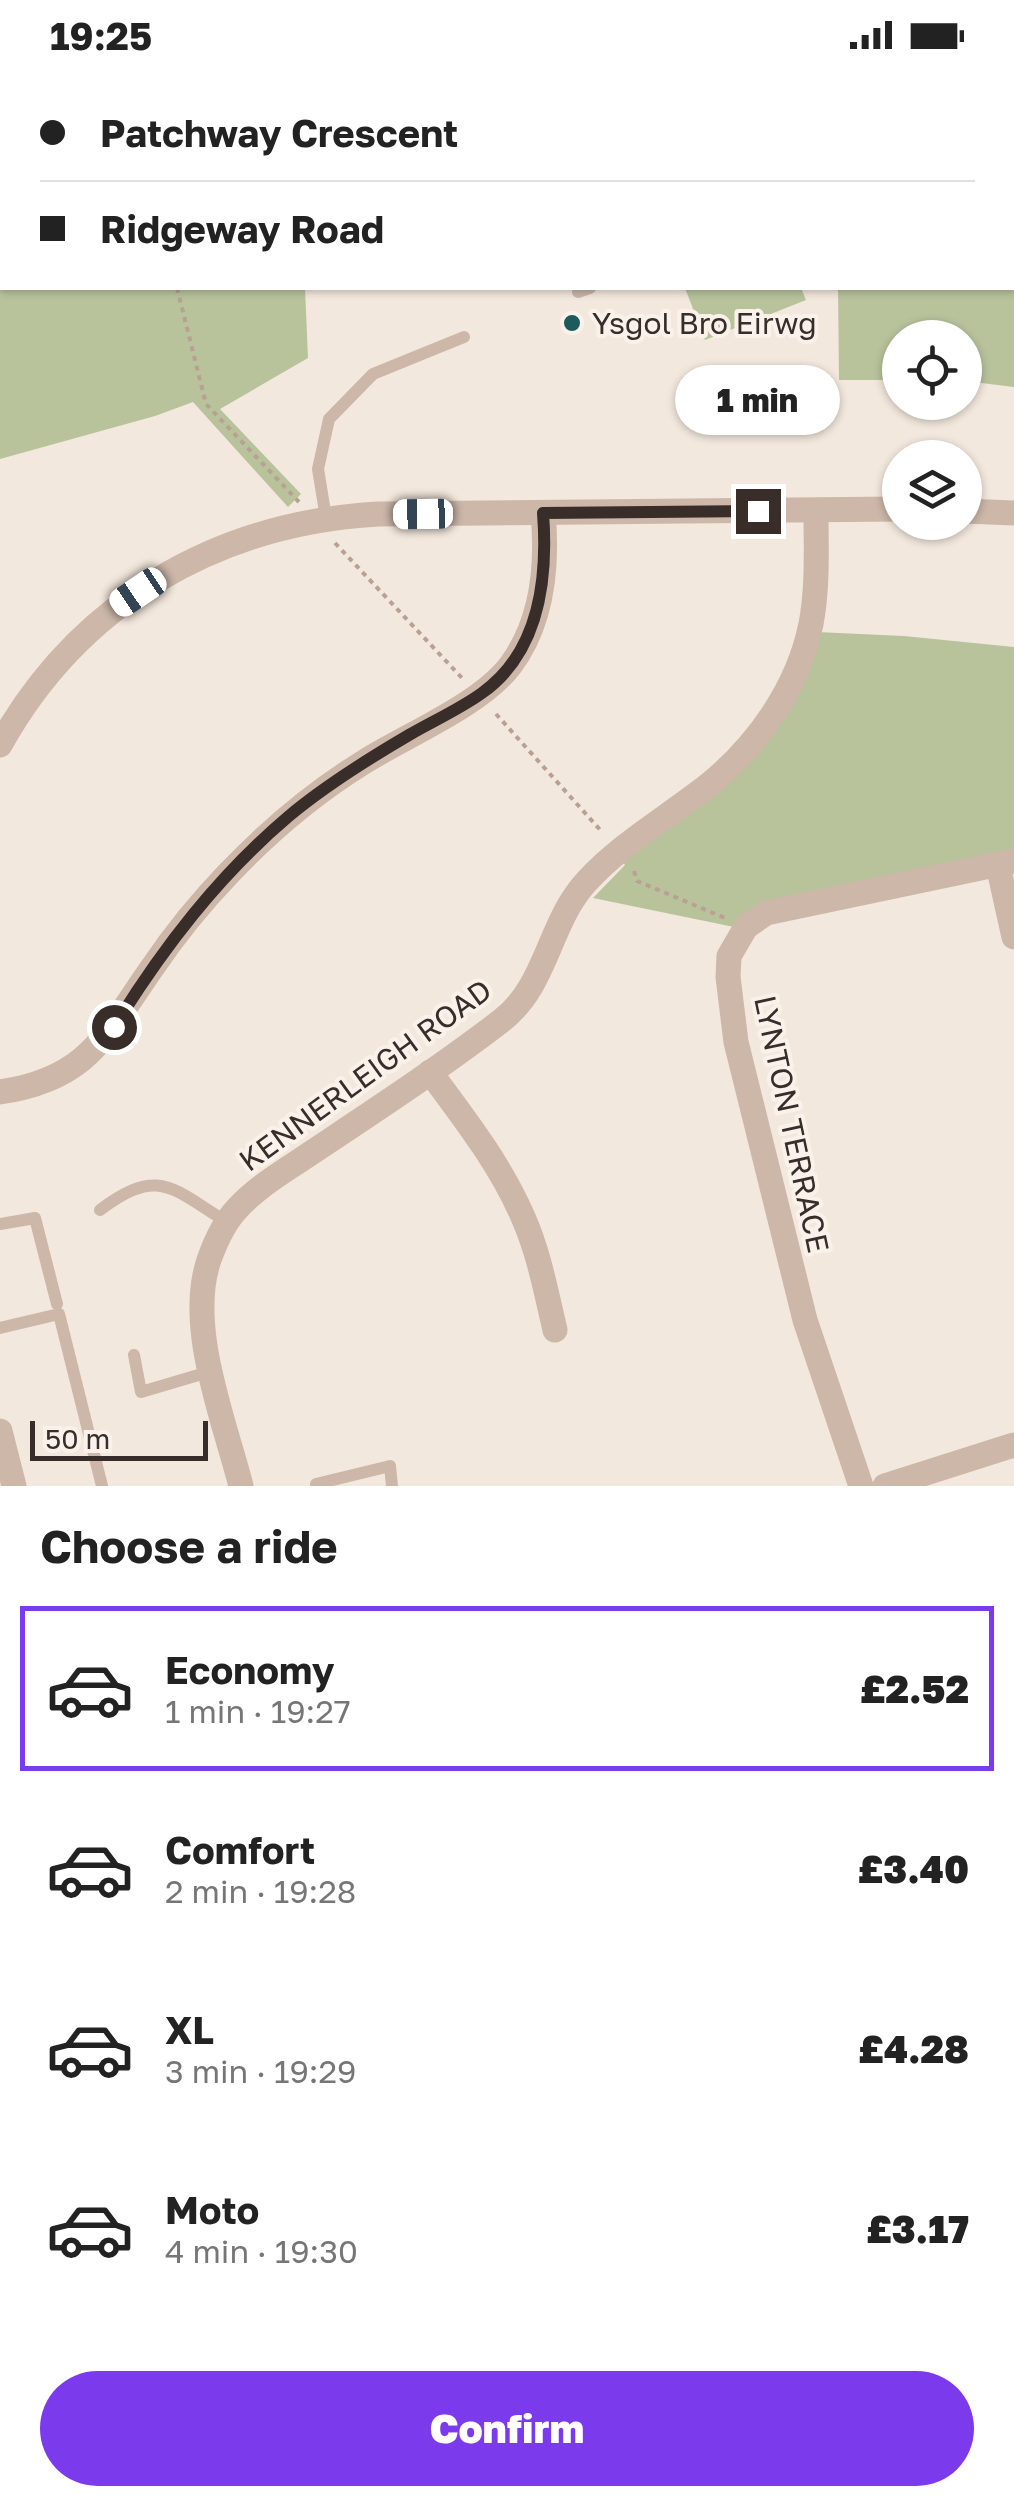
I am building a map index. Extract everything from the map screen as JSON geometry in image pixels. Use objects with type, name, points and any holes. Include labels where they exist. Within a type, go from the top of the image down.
[{"type":"street","points":[[4,727],[72,646],[138,592],[166,574],[232,543],[320,519],[882,509]]},
{"type":"street","name":"KENNERLEIGH ROAD","points":[[242,1486],[202,1320],[202,1293],[211,1255],[227,1222],[269,1182],[430,1072],[518,1006],[539,974],[563,914],[586,882],[727,769],[761,732],[796,669],[811,627],[816,511]]},
{"type":"street","points":[[982,512],[1014,513]]},
{"type":"street","points":[[0,1092],[53,1079],[100,1045],[177,933],[227,874],[290,815],[359,765],[478,695],[512,664],[534,619],[544,578],[543,513]]},
{"type":"street","points":[[746,927],[766,914],[1006,863],[1014,938]]},
{"type":"street","name":"LYNTON TERRACE","points":[[746,927],[733,945],[728,966],[742,1077],[805,1320],[862,1486]]},
{"type":"street","points":[[430,1072],[513,1195],[536,1252],[555,1330]]},
{"type":"street","points":[[0,1431],[8,1481]]},
{"type":"street","points":[[885,1486],[1014,1446]]},
{"type":"lane","points":[[320,519],[318,469],[329,419],[374,374],[464,337]]},
{"type":"lane","points":[[100,1210],[136,1186],[168,1186],[227,1222]]},
{"type":"lane","points":[[0,1224],[35,1218],[56,1304]]},
{"type":"lane","points":[[0,1328],[59,1314],[102,1486]]},
{"type":"lane","points":[[134,1356],[142,1392],[212,1371]]},
{"type":"lane","points":[[316,1484],[390,1466],[392,1486]]},
{"type":"path","points":[[178,290],[206,404],[320,519],[634,868],[637,881],[746,927]]},
{"type":"green space","points":[[0,290],[305,290],[308,358],[220,409],[301,494],[288,507],[193,402],[0,459]]},
{"type":"green space","points":[[686,290],[802,290],[806,300],[705,340]]},
{"type":"green space","points":[[838,290],[1014,290],[1014,387],[982,383],[982,320],[882,320],[882,380],[839,380]]},
{"type":"green space","points":[[817,632],[1014,647],[1014,851],[734,927],[593,898],[625,865],[622,860],[703,800]]},
{"type":"place","name":"Ysgol Bro Eirwg","points":[[572,323]]},
{"type":"route","points":[[114,1027],[177,933],[260,842],[359,765],[484,691],[512,664],[523,646],[540,598],[545,553],[543,513],[758,511]]}]
